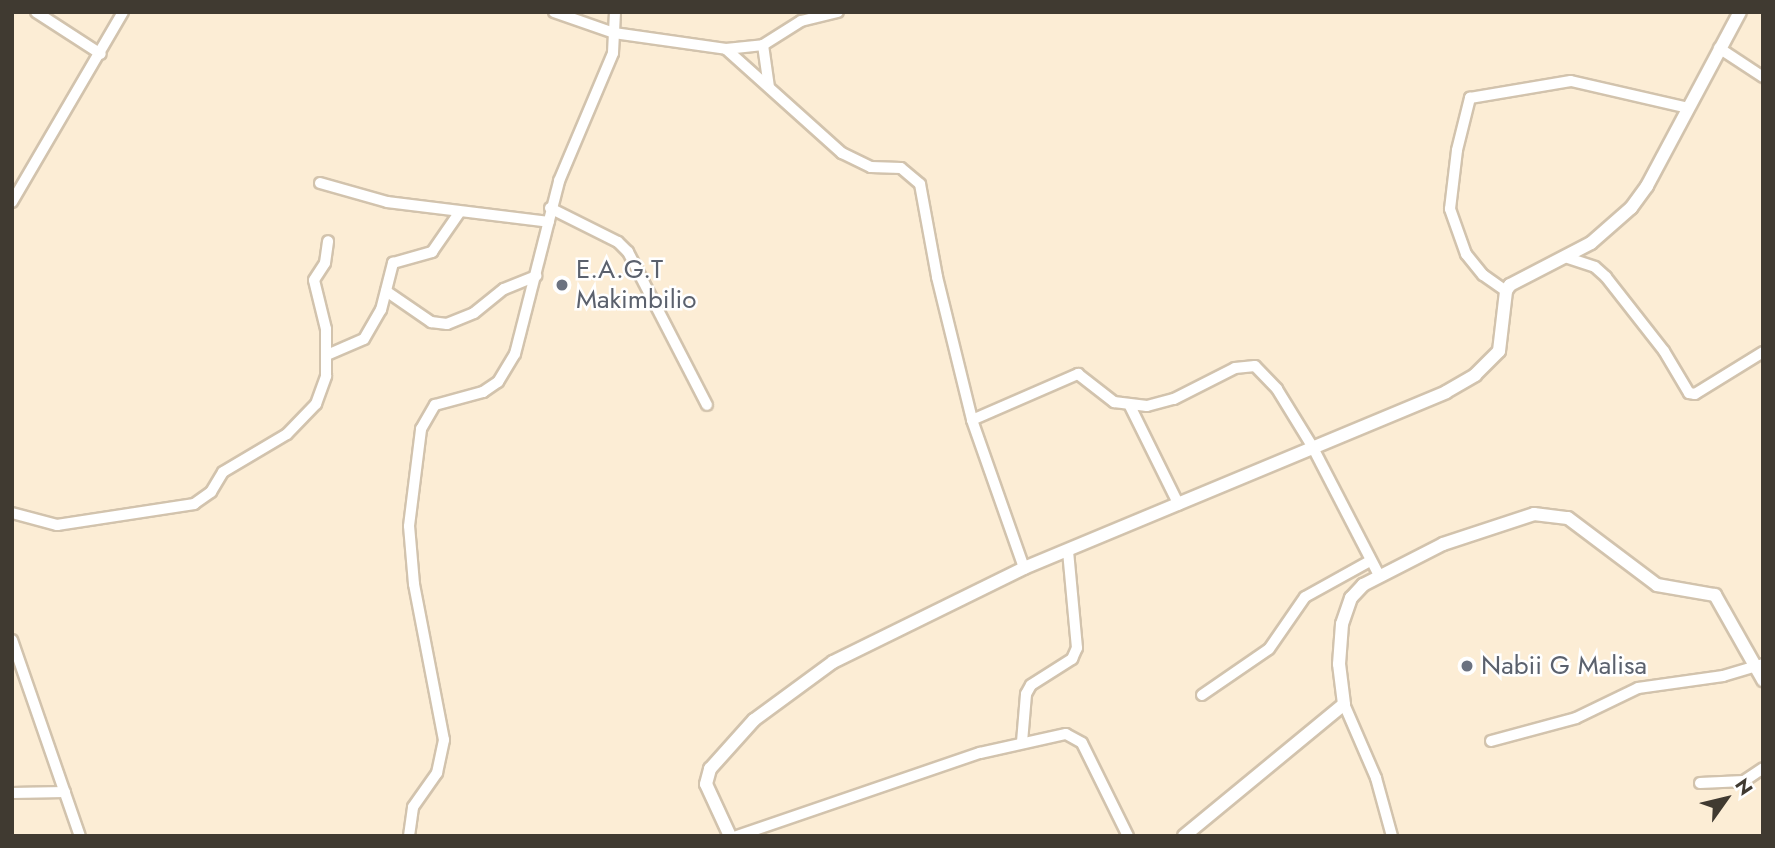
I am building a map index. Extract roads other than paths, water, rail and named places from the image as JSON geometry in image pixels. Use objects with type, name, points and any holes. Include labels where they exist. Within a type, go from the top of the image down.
[{"type":"street","points":[[36,12],[101,54]]},
{"type":"street","points":[[12,202],[101,54],[123,12]]},
{"type":"street","points":[[554,12],[614,33],[726,49],[763,45],[801,21],[838,12]]},
{"type":"street","points":[[408,836],[413,807],[437,774],[444,740],[414,584],[409,526],[421,429],[435,405],[483,392],[508,369],[537,276],[551,208],[579,126],[608,71],[615,12]]},
{"type":"street","points":[[1506,291],[1568,258],[1631,208],[1740,12]]},
{"type":"street","points":[[763,45],[769,87]]},
{"type":"street","points":[[1719,48],[1763,77]]},
{"type":"street","points":[[726,49],[842,153],[871,167],[901,168],[920,184],[937,277],[972,420],[1024,568]]},
{"type":"street","points":[[1506,291],[1483,275],[1466,254],[1450,209],[1457,150],[1470,97],[1571,81],[1688,108]]},
{"type":"street","points":[[320,183],[387,202],[549,222]]},
{"type":"street","points":[[551,208],[618,242],[628,252],[707,405]]},
{"type":"street","points":[[327,355],[364,339],[386,291],[393,263],[432,252],[459,212]]},
{"type":"street","points":[[12,513],[57,525],[194,504],[211,492],[223,472],[273,445],[316,404],[326,376],[327,355],[314,281],[325,262],[328,241]]},
{"type":"street","points":[[1568,258],[1595,267],[1606,277],[1656,341],[1689,393],[1695,394],[1763,352]]},
{"type":"street","points":[[386,291],[431,322],[447,324],[463,320],[504,289],[537,276]]},
{"type":"street","points":[[730,836],[709,794],[708,777],[720,754],[754,720],[833,662],[1024,568],[1446,392],[1492,360],[1504,339],[1506,291]]},
{"type":"street","points":[[972,420],[1078,374],[1114,402],[1130,406],[1174,399],[1235,368],[1255,366],[1277,388],[1312,446],[1379,575]]},
{"type":"street","points":[[1130,406],[1179,505]]},
{"type":"street","points":[[1392,836],[1376,778],[1344,704],[1342,624],[1351,598],[1379,575],[1487,527],[1552,514],[1592,533],[1657,585],[1715,596],[1759,666],[1763,680]]},
{"type":"street","points":[[1022,742],[1026,694],[1031,685],[1072,659],[1077,648],[1068,551]]},
{"type":"street","points":[[1202,695],[1269,649],[1306,597],[1370,561]]},
{"type":"street","points":[[12,640],[80,836]]},
{"type":"street","points":[[1491,741],[1576,718],[1638,688],[1759,666]]},
{"type":"street","points":[[1184,836],[1344,704]]},
{"type":"street","points":[[737,836],[1022,742],[1076,736],[1128,836]]},
{"type":"street","points":[[1700,783],[1744,781],[1763,768]]},
{"type":"street","points":[[12,793],[65,792]]},
{"type":"place","name":"E.A.G.T Makimbilio","points":[[562,285]]},
{"type":"place","name":"Nabii G Malisa","points":[[1467,666]]}]
